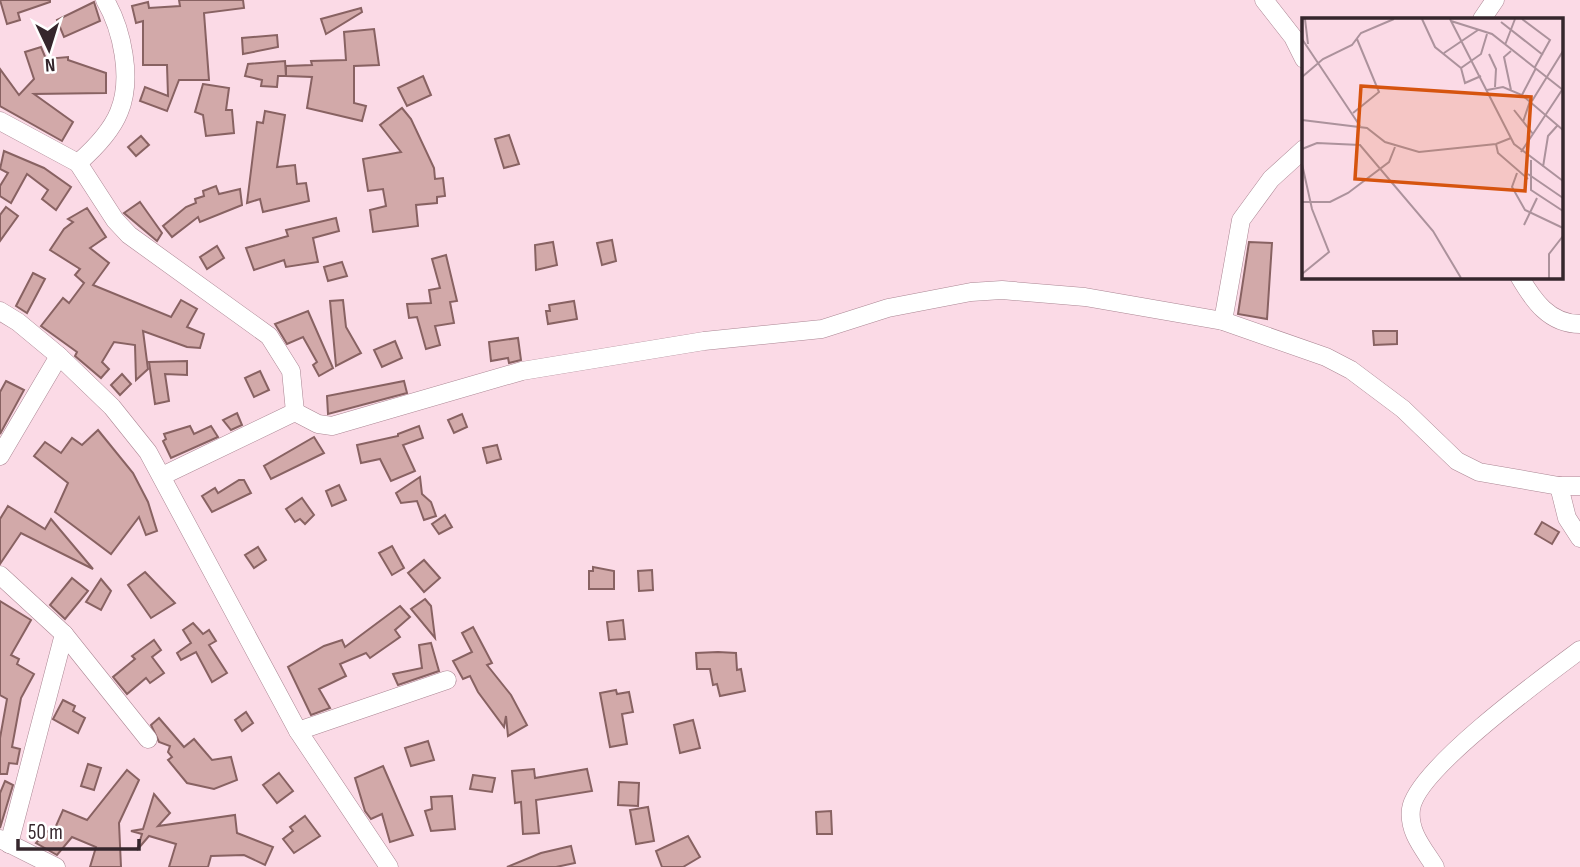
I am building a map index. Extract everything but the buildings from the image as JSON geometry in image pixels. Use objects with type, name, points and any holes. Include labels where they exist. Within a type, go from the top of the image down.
[{"type":"street","points":[[78,163],[99,143],[119,112],[124,91],[121,41],[105,0]]},
{"type":"street","points":[[1264,0],[1293,37],[1302,55]]},
{"type":"street","points":[[1483,18],[1495,0]]},
{"type":"street","points":[[0,121],[78,163],[115,220],[129,234],[268,336],[291,371],[295,412]]},
{"type":"street","points":[[1223,321],[1241,220],[1271,179],[1302,151]]},
{"type":"street","points":[[1519,278],[1532,299],[1550,316],[1580,324]]},
{"type":"street","points":[[295,412],[318,424],[332,426],[522,371],[705,341],[822,328],[888,307],[971,292],[1002,290],[1086,297],[1223,321],[1326,357],[1351,370],[1403,409],[1457,461],[1479,472],[1559,486],[1580,486]]},
{"type":"street","points":[[0,311],[18,322],[59,356],[121,417],[148,452],[214,579],[299,731],[389,867]]},
{"type":"street","points":[[0,456],[59,356]]},
{"type":"street","points":[[162,476],[295,412]]},
{"type":"street","points":[[1559,486],[1567,518],[1580,538]]},
{"type":"street","points":[[0,575],[64,634],[148,739]]},
{"type":"street","points":[[56,867],[5,841],[64,634]]},
{"type":"street","points":[[1436,867],[1416,838],[1411,823],[1415,795],[1446,757],[1580,650]]},
{"type":"street","points":[[299,731],[447,680]]}]
